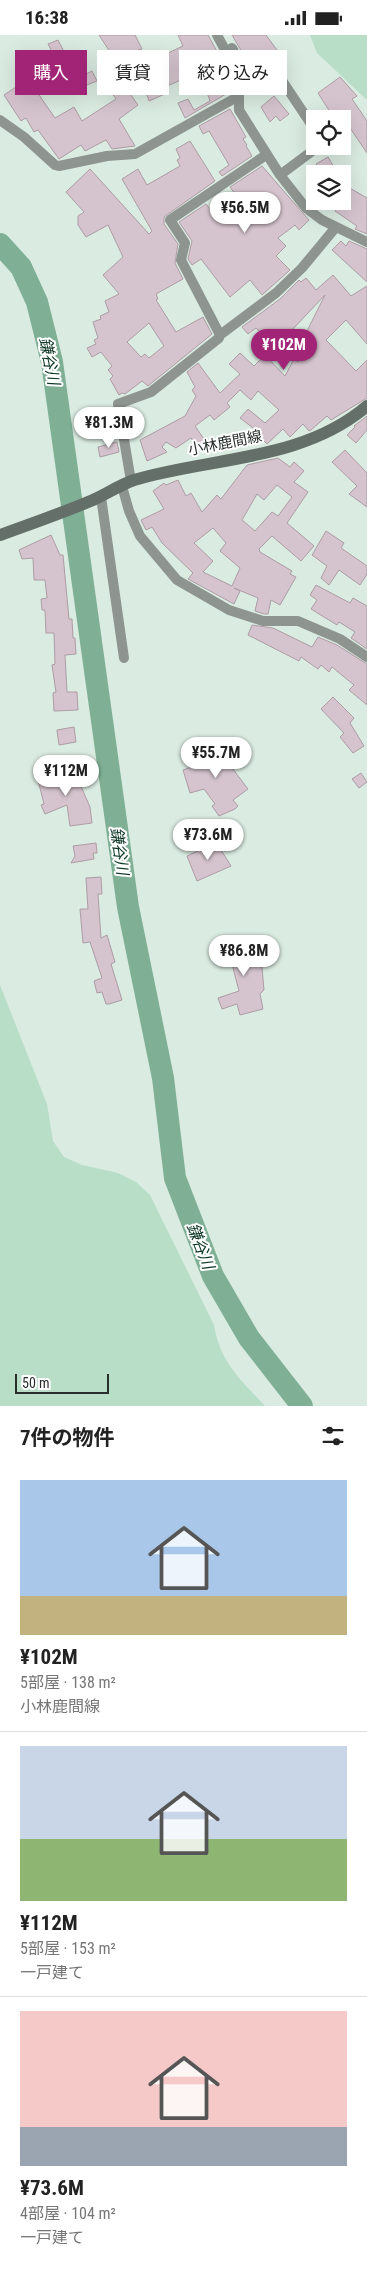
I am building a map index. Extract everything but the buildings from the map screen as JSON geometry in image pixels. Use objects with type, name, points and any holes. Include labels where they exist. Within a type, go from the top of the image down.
[{"type":"main road","name":"小林鹿間線","points":[[0,535],[63,513],[127,484],[171,470],[264,453],[297,444],[348,422],[367,405]]},
{"type":"street","points":[[217,35],[230,59],[239,96],[239,110],[280,175],[306,208],[322,220],[367,242]]},
{"type":"street","points":[[232,47],[246,75],[252,79],[270,76],[282,82],[306,117]]},
{"type":"street","points":[[0,120],[24,137],[55,165],[59,166],[107,156],[135,154],[239,96]]},
{"type":"street","points":[[220,335],[181,260],[185,243],[170,220],[266,155]]},
{"type":"street","points":[[280,175],[307,155]]},
{"type":"street","points":[[336,227],[302,268],[276,293],[220,335],[151,392],[118,404],[130,511],[140,536],[176,580],[229,611],[263,621],[298,621],[340,639],[367,657]]},
{"type":"street","points":[[99,498],[124,658]]},
{"type":"green space","points":[[310,35],[367,35],[367,100],[317,53]]},
{"type":"green space","points":[[0,985],[47,1104],[53,1141],[64,1157],[82,1165],[118,1173],[136,1182],[150,1195],[214,1325],[226,1360],[239,1378],[265,1406],[0,1406]]},
{"type":"waterway","name":"鎌谷川","points":[[0,244],[21,267],[37,302],[52,362],[128,907],[163,1078],[175,1178],[213,1276],[249,1338],[302,1406]]}]
